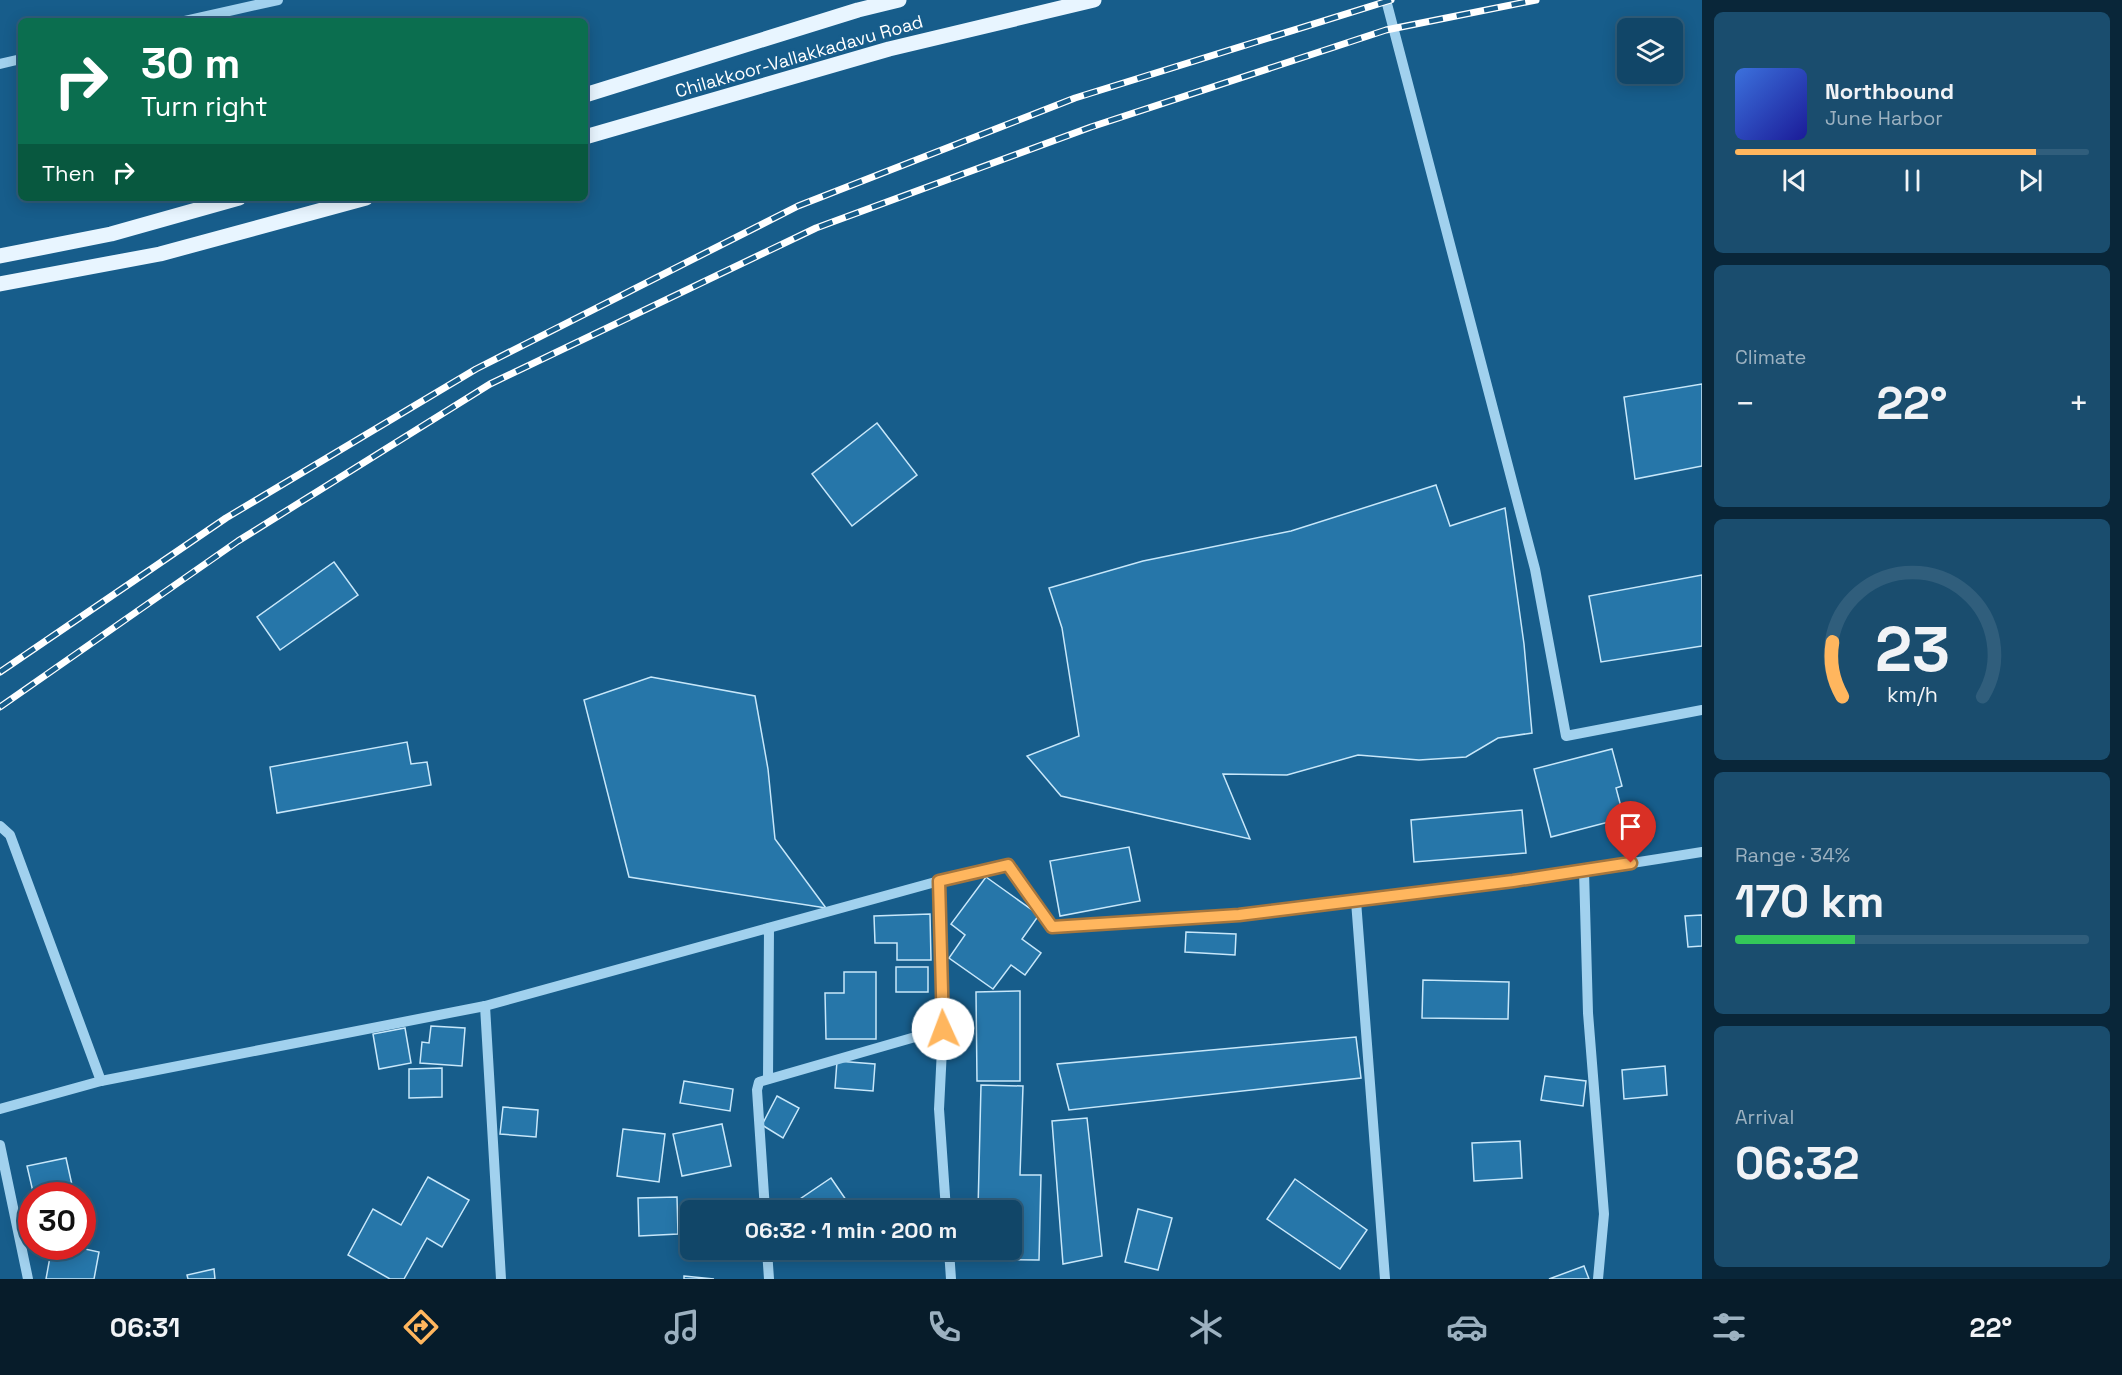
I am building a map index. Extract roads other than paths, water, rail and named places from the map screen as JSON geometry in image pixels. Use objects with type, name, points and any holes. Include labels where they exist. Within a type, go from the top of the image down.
[{"type":"main road","points":[[588,94],[858,9],[899,0]]},
{"type":"main road","name":"Chilakkoor-Vallakkadavu Road","points":[[588,136],[889,49],[1094,0]]},
{"type":"main road","points":[[0,256],[111,234],[228,201]]},
{"type":"main road","points":[[0,284],[160,254],[355,201]]},
{"type":"street","points":[[198,18],[278,0]]},
{"type":"street","points":[[1386,0],[1535,569],[1566,736],[1702,710]]},
{"type":"street","points":[[0,64],[18,60]]},
{"type":"street","points":[[0,826],[10,835],[101,1081]]},
{"type":"street","points":[[0,1109],[101,1081],[485,1006],[939,881],[1008,865],[1052,927],[1218,917],[1584,871],[1702,852]]},
{"type":"street","points":[[1584,871],[1588,1013],[1604,1214],[1598,1279]]},
{"type":"street","points":[[939,881],[943,1029],[939,1109],[945,1200]]},
{"type":"street","points":[[1356,901],[1386,1279]]},
{"type":"street","points":[[768,1079],[769,928]]},
{"type":"street","points":[[485,1006],[501,1279]]},
{"type":"street","points":[[764,1200],[757,1090],[759,1082],[943,1029]]},
{"type":"street","points":[[0,1144],[28,1279]]},
{"type":"street","points":[[768,1260],[769,1279]]},
{"type":"street","points":[[950,1260],[951,1279]]},
{"type":"railway","points":[[0,672],[226,518],[476,369],[798,206],[1075,98],[1391,0]]},
{"type":"railway","points":[[0,707],[238,541],[490,384],[816,228],[1091,127],[1386,30],[1536,0]]}]
